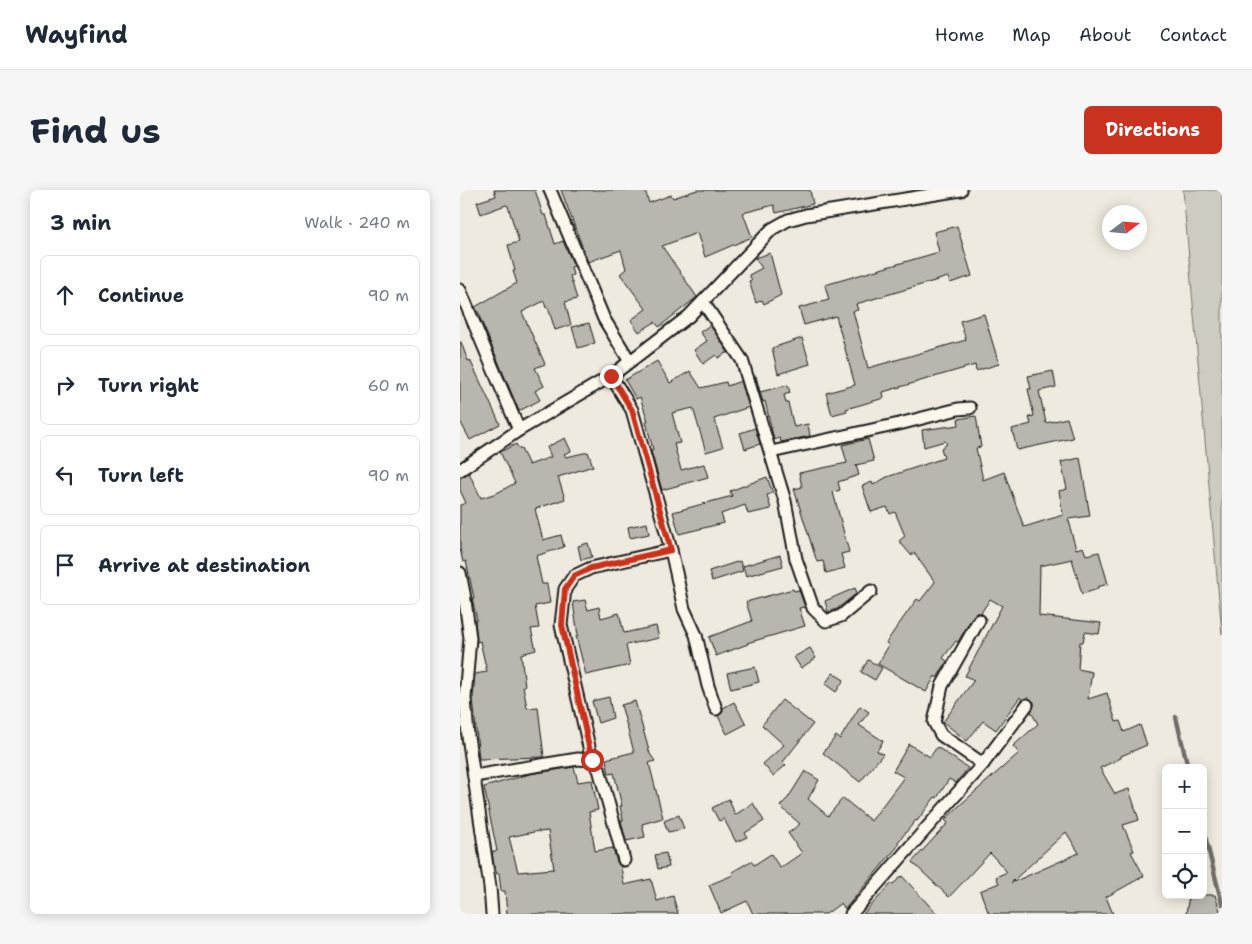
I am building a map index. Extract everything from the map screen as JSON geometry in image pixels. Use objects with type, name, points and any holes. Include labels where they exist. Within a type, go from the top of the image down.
[{"type":"street","points":[[550,190],[604,319],[629,360]]},
{"type":"street","points":[[460,470],[519,430],[611,376],[629,360],[689,316],[772,229],[788,220],[806,215],[961,190]]},
{"type":"street","points":[[460,290],[519,430]]},
{"type":"street","points":[[703,302],[742,360],[785,501],[796,560],[813,608],[826,621],[841,616],[871,591]]},
{"type":"street","points":[[611,376],[632,410],[671,550],[684,610],[696,636],[716,710]]},
{"type":"street","points":[[771,452],[958,409],[970,408]]},
{"type":"street","points":[[624,860],[599,769],[592,760],[562,625],[565,589],[574,576],[591,568],[671,550]]},
{"type":"street","points":[[460,573],[470,638],[465,698],[492,914]]},
{"type":"street","points":[[979,620],[942,686],[934,722],[941,735],[983,764]]},
{"type":"street","points":[[851,914],[983,764],[1027,705]]},
{"type":"street","points":[[474,776],[578,759],[592,760]]},
{"type":"shaded area","points":[[1183,190],[1222,190],[1222,634]]},
{"type":"building","points":[[494,190],[535,190],[543,215],[546,215],[555,244],[563,241],[574,266],[571,267],[573,275],[570,276],[577,299],[565,302],[571,325],[555,330],[548,307],[546,308],[544,301],[522,312],[545,364],[535,368],[544,386],[535,391],[540,400],[519,411],[481,317],[475,307],[517,283],[508,245],[519,242],[508,206],[506,205],[481,214],[477,202],[496,196]]},
{"type":"building","points":[[561,190],[645,190],[649,203],[671,195],[673,198],[697,190],[810,190],[813,204],[776,213],[774,205],[743,213],[752,237],[705,257],[697,233],[662,246],[697,297],[659,327],[655,322],[639,332],[631,320],[646,309],[620,274],[626,269],[621,250],[588,262]]},
{"type":"building","points":[[957,226],[972,276],[950,283],[948,277],[856,304],[858,310],[853,311],[868,368],[966,340],[960,321],[984,314],[999,364],[976,371],[975,365],[883,392],[884,398],[832,415],[826,393],[855,385],[836,316],[804,325],[799,308],[829,300],[825,285],[939,252],[934,232]]},
{"type":"building","points":[[770,253],[781,295],[764,304],[762,300],[756,303],[749,281],[752,280],[749,275],[762,268],[755,258]]},
{"type":"building","points":[[589,323],[595,343],[578,348],[572,327]]},
{"type":"building","points":[[710,325],[728,352],[718,358],[716,355],[703,364],[694,350],[707,341],[700,332]]},
{"type":"building","points":[[802,338],[810,364],[778,374],[772,348]]},
{"type":"building","points":[[460,342],[500,424],[470,440],[460,421]]},
{"type":"building","points":[[657,361],[670,383],[690,371],[701,388],[726,382],[727,386],[741,381],[749,407],[714,419],[723,447],[706,452],[693,408],[672,413],[680,443],[674,444],[681,470],[704,464],[708,477],[662,490],[651,451],[653,450],[646,422],[648,421],[640,397],[636,399],[625,380]]},
{"type":"building","points":[[1053,371],[1056,387],[1039,391],[1046,423],[1067,418],[1073,438],[1017,450],[1012,429],[1031,424],[1029,417],[1034,416],[1028,389],[1031,389],[1028,376]]},
{"type":"building","points":[[755,376],[760,392],[788,385],[790,393],[784,395],[794,427],[808,424],[810,436],[781,442],[780,438],[774,440],[765,401],[763,402]]},
{"type":"building","points":[[976,416],[981,447],[976,448],[983,480],[1004,472],[1024,527],[1063,515],[1059,491],[1067,489],[1061,462],[1080,458],[1090,516],[1068,519],[1070,528],[1076,549],[1083,547],[1086,555],[1099,552],[1108,584],[1082,594],[1072,559],[1040,566],[1039,616],[1101,623],[1099,634],[1085,632],[1083,642],[1080,642],[1078,669],[1092,672],[1088,699],[1107,693],[1116,722],[1120,721],[1124,732],[1140,725],[1147,745],[1121,756],[1121,758],[1100,768],[1115,794],[1129,789],[1139,820],[1123,825],[1134,851],[1131,852],[1144,876],[1106,897],[1113,914],[989,914],[980,891],[999,883],[996,877],[1007,872],[990,853],[949,897],[912,862],[948,823],[945,820],[1019,753],[1013,746],[1038,724],[1031,712],[1034,702],[1028,698],[1022,700],[1020,697],[996,730],[983,721],[967,741],[943,722],[974,680],[965,676],[1002,606],[990,599],[981,613],[976,613],[973,616],[958,642],[956,641],[943,658],[947,661],[937,678],[935,676],[926,692],[878,664],[889,645],[886,643],[894,631],[917,599],[920,601],[935,582],[914,553],[911,555],[899,541],[905,536],[895,512],[890,514],[887,507],[871,512],[862,486],[872,482],[873,485],[887,477],[944,458],[941,448],[947,444],[945,441],[924,447],[922,430],[959,425],[958,419]],"holes":[[[1066,832],[1079,853],[1011,883]]]},
{"type":"building","points":[[755,428],[760,444],[745,449],[740,433]]},
{"type":"building","points":[[565,438],[571,451],[564,454],[566,457],[588,452],[593,466],[558,477],[565,499],[535,509],[543,540],[561,535],[564,547],[536,556],[542,584],[547,584],[550,603],[535,606],[539,628],[531,629],[536,650],[521,654],[525,686],[523,686],[527,708],[538,707],[544,757],[479,759],[473,698],[475,674],[487,672],[480,641],[477,642],[475,620],[477,620],[472,598],[474,598],[466,561],[463,562],[460,549],[460,505],[466,503],[460,490],[460,478],[469,473],[481,498],[497,493],[515,483],[500,452],[516,444],[521,449],[529,465],[551,457],[547,447]]},
{"type":"building","points":[[868,439],[874,461],[856,465],[859,475],[838,482],[840,490],[833,492],[849,552],[841,554],[845,568],[826,573],[823,561],[817,562],[794,489],[802,487],[799,473],[847,463],[842,445]]},
{"type":"building","points":[[767,477],[773,493],[767,495],[771,509],[748,514],[745,505],[721,514],[724,523],[679,534],[673,512],[732,496],[730,491]]},
{"type":"building","points":[[647,523],[649,534],[630,538],[628,527]]},
{"type":"building","points":[[588,543],[592,557],[581,560],[578,546]]},
{"type":"building","points":[[780,555],[783,566],[746,576],[743,566]]},
{"type":"building","points":[[740,561],[743,571],[712,581],[709,571]]},
{"type":"building","points":[[855,588],[857,593],[837,609],[828,612],[825,601]]},
{"type":"building","points":[[793,589],[794,591],[799,590],[805,607],[799,608],[805,626],[747,643],[716,656],[709,637],[752,621],[746,602]]},
{"type":"building","points":[[585,600],[588,610],[599,607],[601,618],[619,613],[624,633],[656,626],[659,638],[626,645],[630,665],[586,675],[576,636],[578,636],[573,602]]},
{"type":"building","points":[[810,648],[816,658],[801,668],[794,657]]},
{"type":"building","points":[[868,660],[882,668],[875,680],[861,672]]},
{"type":"building","points":[[755,667],[759,682],[731,689],[727,673]]},
{"type":"building","points":[[833,673],[844,680],[836,692],[825,684]]},
{"type":"building","points":[[609,697],[613,718],[598,723],[592,701]]},
{"type":"building","points":[[782,700],[813,724],[783,762],[786,765],[773,776],[763,764],[784,745],[762,725]]},
{"type":"building","points":[[635,701],[650,754],[655,761],[649,763],[663,818],[642,824],[645,837],[626,841],[621,821],[623,820],[620,806],[622,806],[614,773],[609,774],[606,759],[634,752],[621,705]]},
{"type":"building","points":[[734,702],[746,724],[727,734],[718,716],[722,713],[723,708]]},
{"type":"building","points":[[860,706],[869,712],[859,725],[883,741],[877,751],[883,754],[860,782],[823,753],[836,736],[840,739]]},
{"type":"building","points":[[909,744],[930,757],[937,747],[968,768],[956,783],[949,779],[937,798],[935,797],[898,842],[898,846],[845,909],[841,903],[826,914],[753,914],[747,901],[721,913],[709,885],[733,875],[732,872],[751,861],[754,865],[771,854],[780,868],[802,853],[788,833],[800,824],[780,806],[788,798],[805,771],[819,780],[808,799],[828,816],[843,798],[871,821],[904,777],[893,771]]},
{"type":"building","points":[[574,767],[578,782],[592,780],[598,810],[589,812],[595,851],[613,848],[617,862],[621,867],[624,885],[651,879],[657,901],[673,896],[678,914],[507,914],[505,891],[501,891],[499,873],[497,874],[494,866],[492,852],[497,851],[484,787],[530,774]],"holes":[[[548,831],[554,869],[518,872],[509,837]]]},
{"type":"building","points":[[729,799],[735,815],[753,803],[764,821],[745,833],[747,837],[736,842],[724,819],[719,821],[712,808]]},
{"type":"building","points":[[679,815],[684,829],[668,832],[664,821]]},
{"type":"building","points":[[666,853],[669,867],[658,869],[655,855]]},
{"type":"building","points":[[902,876],[937,914],[863,914],[892,883]]},
{"type":"building","points":[[1207,895],[1215,895],[1221,914],[1186,914],[1188,899],[1207,899]]},
{"type":"waterway","points":[[1176,717],[1187,764]]},
{"type":"waterway","points":[[1207,844],[1222,904]]},
{"type":"route","points":[[592,760],[562,625],[565,589],[574,576],[591,568],[671,550],[632,410],[611,376]]}]
